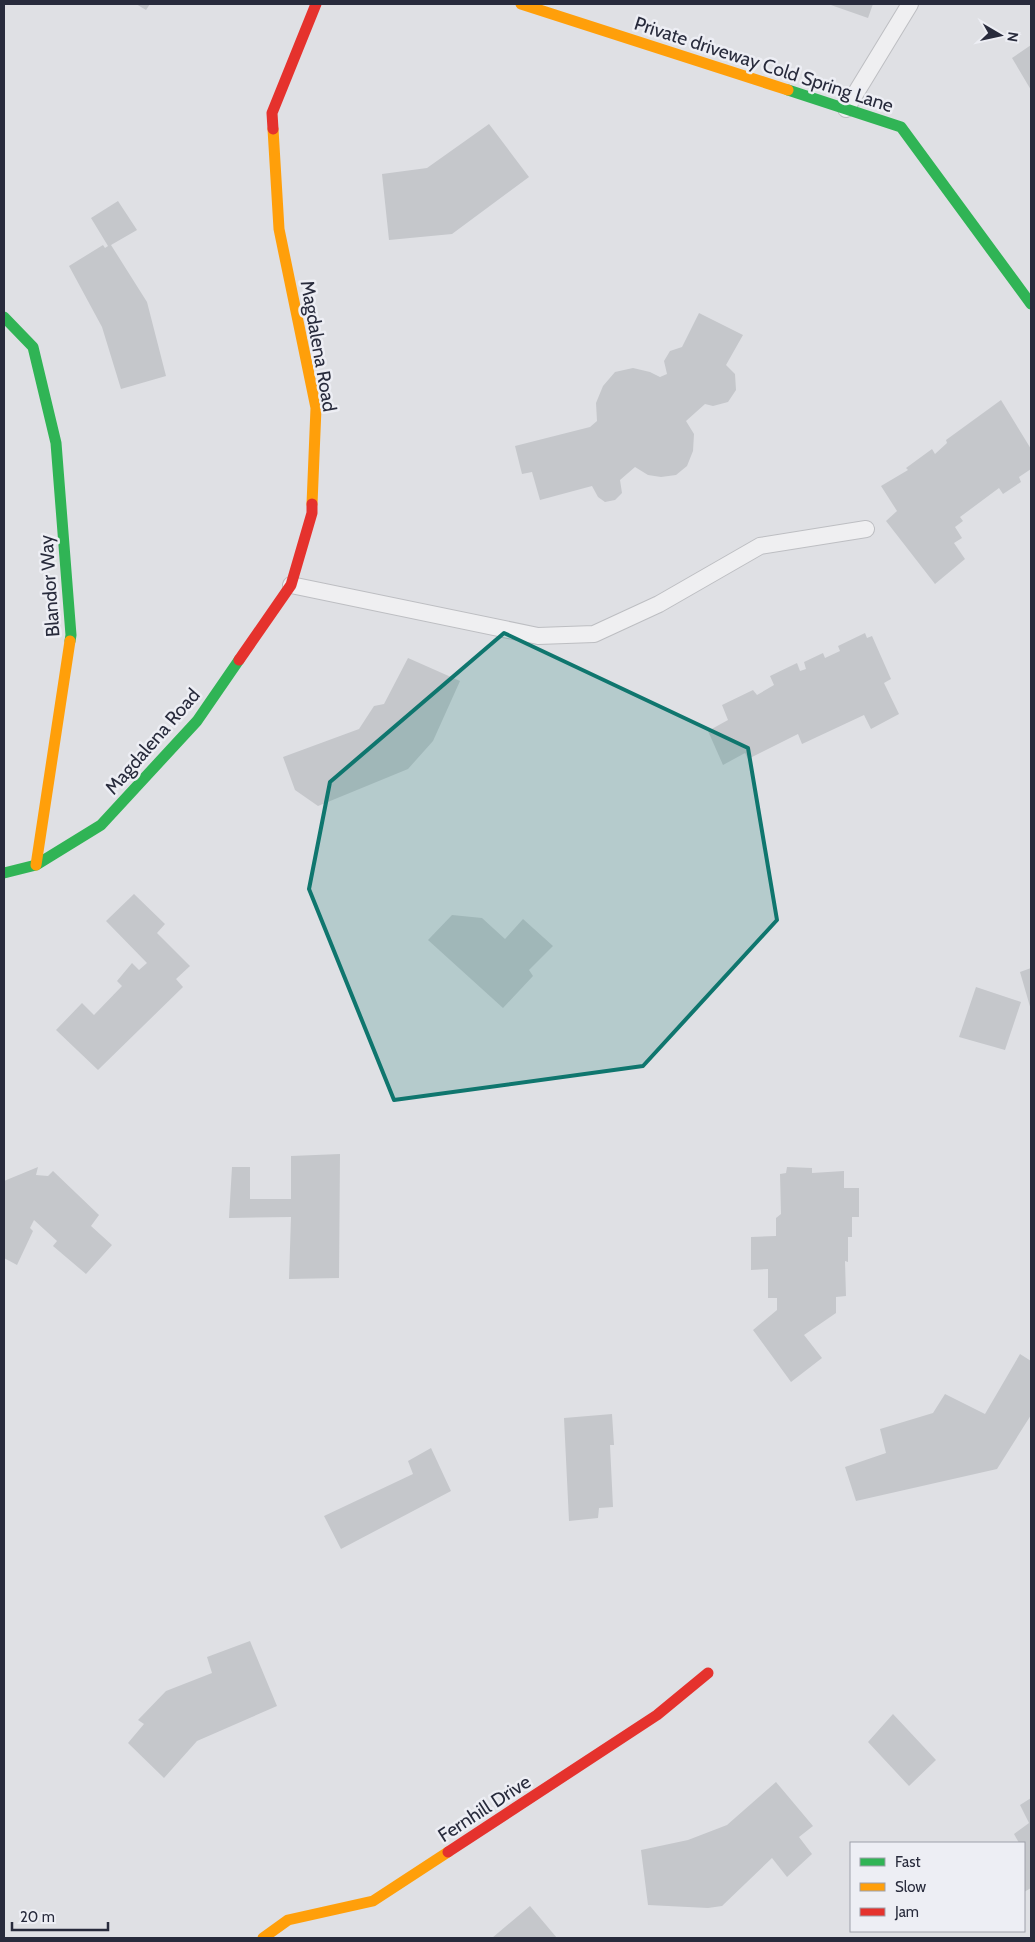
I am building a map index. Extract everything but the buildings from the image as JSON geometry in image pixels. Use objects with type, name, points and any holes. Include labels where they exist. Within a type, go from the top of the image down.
[{"type":"street","name":"Magdalena Road","points":[[4,873],[36,865],[100,825],[198,721],[291,585],[312,514],[316,408],[279,229],[272,113],[316,4]]},
{"type":"street","name":"Private driveway Cold Spring Lane","points":[[521,4],[901,127],[1031,304]]},
{"type":"street","name":"Blandor Way","points":[[4,317],[33,347],[56,443],[71,635],[36,865]]},
{"type":"street","name":"Fernhill Drive","points":[[263,1938],[288,1920],[373,1901],[657,1715],[708,1673]]},
{"type":"lane","points":[[846,109],[910,4]]},
{"type":"lane","points":[[291,585],[538,636],[594,634],[659,604],[760,546],[866,529]]},
{"type":"highlighted area","points":[[504,633],[748,748],[777,920],[643,1066],[394,1100],[309,889],[330,782]]},
{"type":"traffic: fast","points":[[788,90],[901,127],[1031,304]]},
{"type":"traffic: fast","points":[[4,317],[33,347],[56,443],[70,641]]},
{"type":"traffic: fast","points":[[4,873],[36,865],[101,825],[197,721],[239,660]]},
{"type":"traffic: slow","points":[[521,4],[788,90]]},
{"type":"traffic: slow","points":[[273,129],[279,229],[316,408],[312,504]]},
{"type":"traffic: slow","points":[[36,865],[70,641]]},
{"type":"traffic: slow","points":[[263,1938],[288,1920],[373,1901],[448,1852]]},
{"type":"traffic: jam","points":[[273,129],[272,113],[316,4]]},
{"type":"traffic: jam","points":[[239,660],[291,585],[312,513],[312,504]]},
{"type":"traffic: jam","points":[[448,1852],[657,1715],[708,1673]]}]
